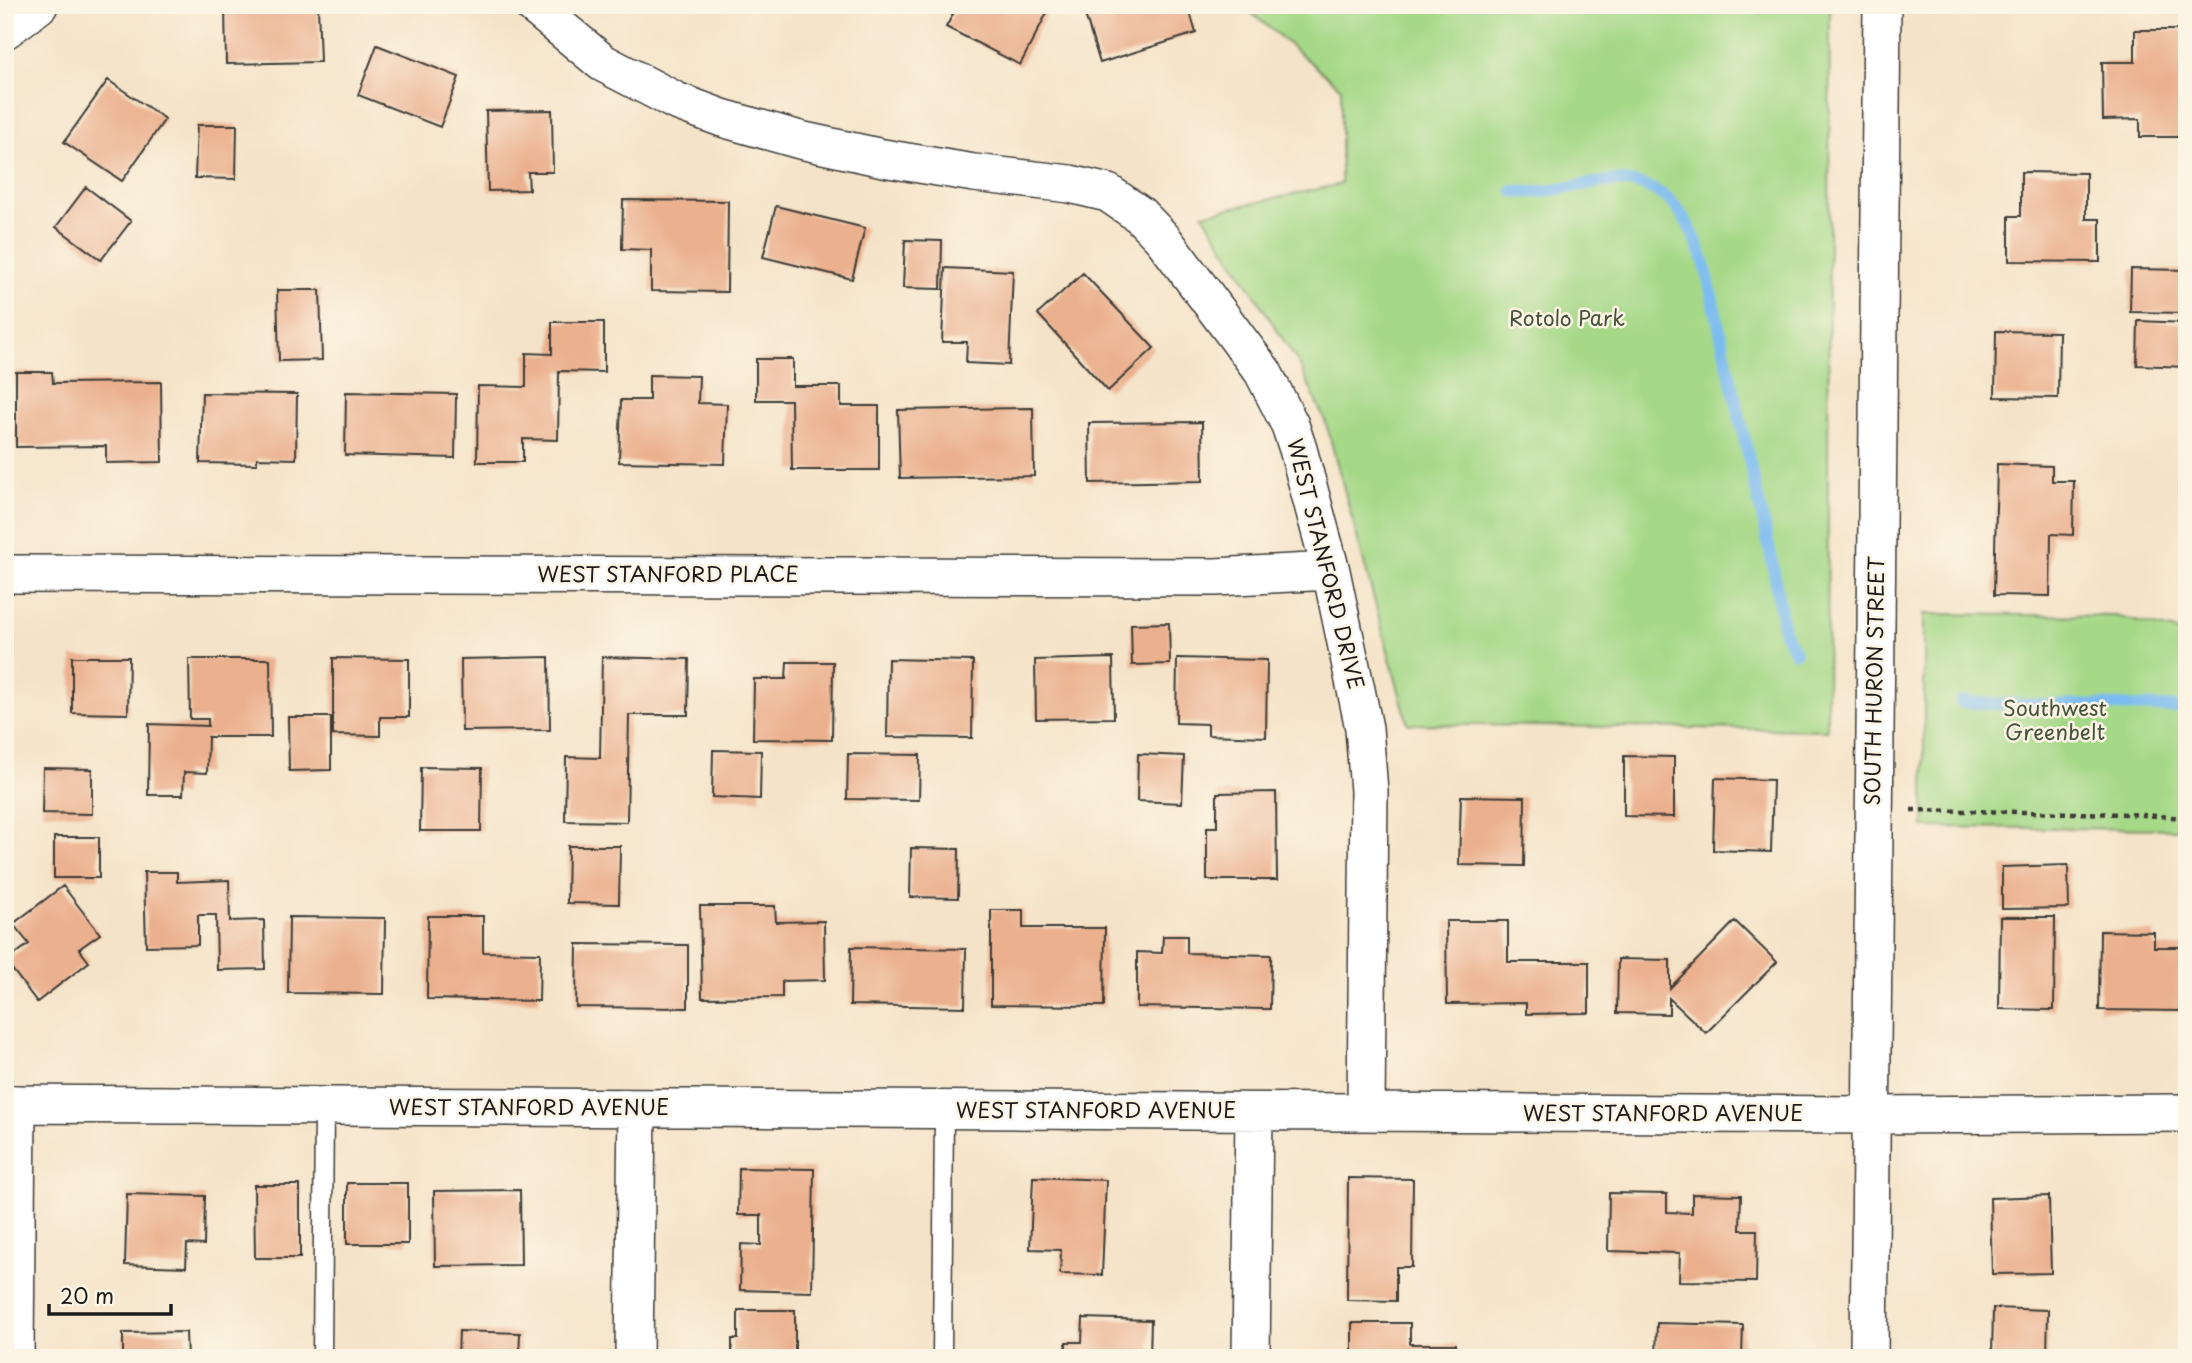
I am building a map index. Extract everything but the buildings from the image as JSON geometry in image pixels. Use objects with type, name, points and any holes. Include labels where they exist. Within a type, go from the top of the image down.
[{"type":"street","points":[[5,30],[39,5]]},
{"type":"street","name":"WEST STANFORD DRIVE","points":[[533,5],[614,69],[676,102],[800,140],[883,158],[1092,188],[1108,193],[1130,207],[1163,239],[1263,372],[1290,425],[1331,571],[1360,704],[1368,760],[1366,1112]]},
{"type":"street","name":"SOUTH HURON STREET","points":[[1869,1358],[1882,5]]},
{"type":"street","name":"WEST STANFORD PLACE","points":[[5,574],[1215,577],[1331,571]]},
{"type":"street","points":[[11,1104],[16,1358]]},
{"type":"street","name":"WEST STANFORD AVENUE","points":[[11,1104],[1871,1115],[2187,1113]]},
{"type":"street","points":[[634,1358],[637,1109]]},
{"type":"street","points":[[1251,1358],[1254,1112]]},
{"type":"lane","points":[[322,1358],[324,1107]]},
{"type":"lane","points":[[942,1358],[944,1110]]},
{"type":"path","points":[[1874,806],[1924,812],[2128,814],[2187,818]]},
{"type":"green space","name":"Rotolo Park","points":[[1242,5],[1830,5],[1827,730],[1408,724],[1326,423],[1300,366],[1203,214],[1341,184],[1341,88]]},
{"type":"green space","name":"Southwest Greenbelt","points":[[1924,614],[2115,616],[2187,634],[2187,829],[1924,827]]},
{"type":"waterway","points":[[1513,191],[1540,192],[1609,181],[1633,183],[1662,195],[1683,216],[1704,261],[1772,560],[1784,632],[1795,652]]},
{"type":"waterway","points":[[1961,702],[2187,708]]}]
